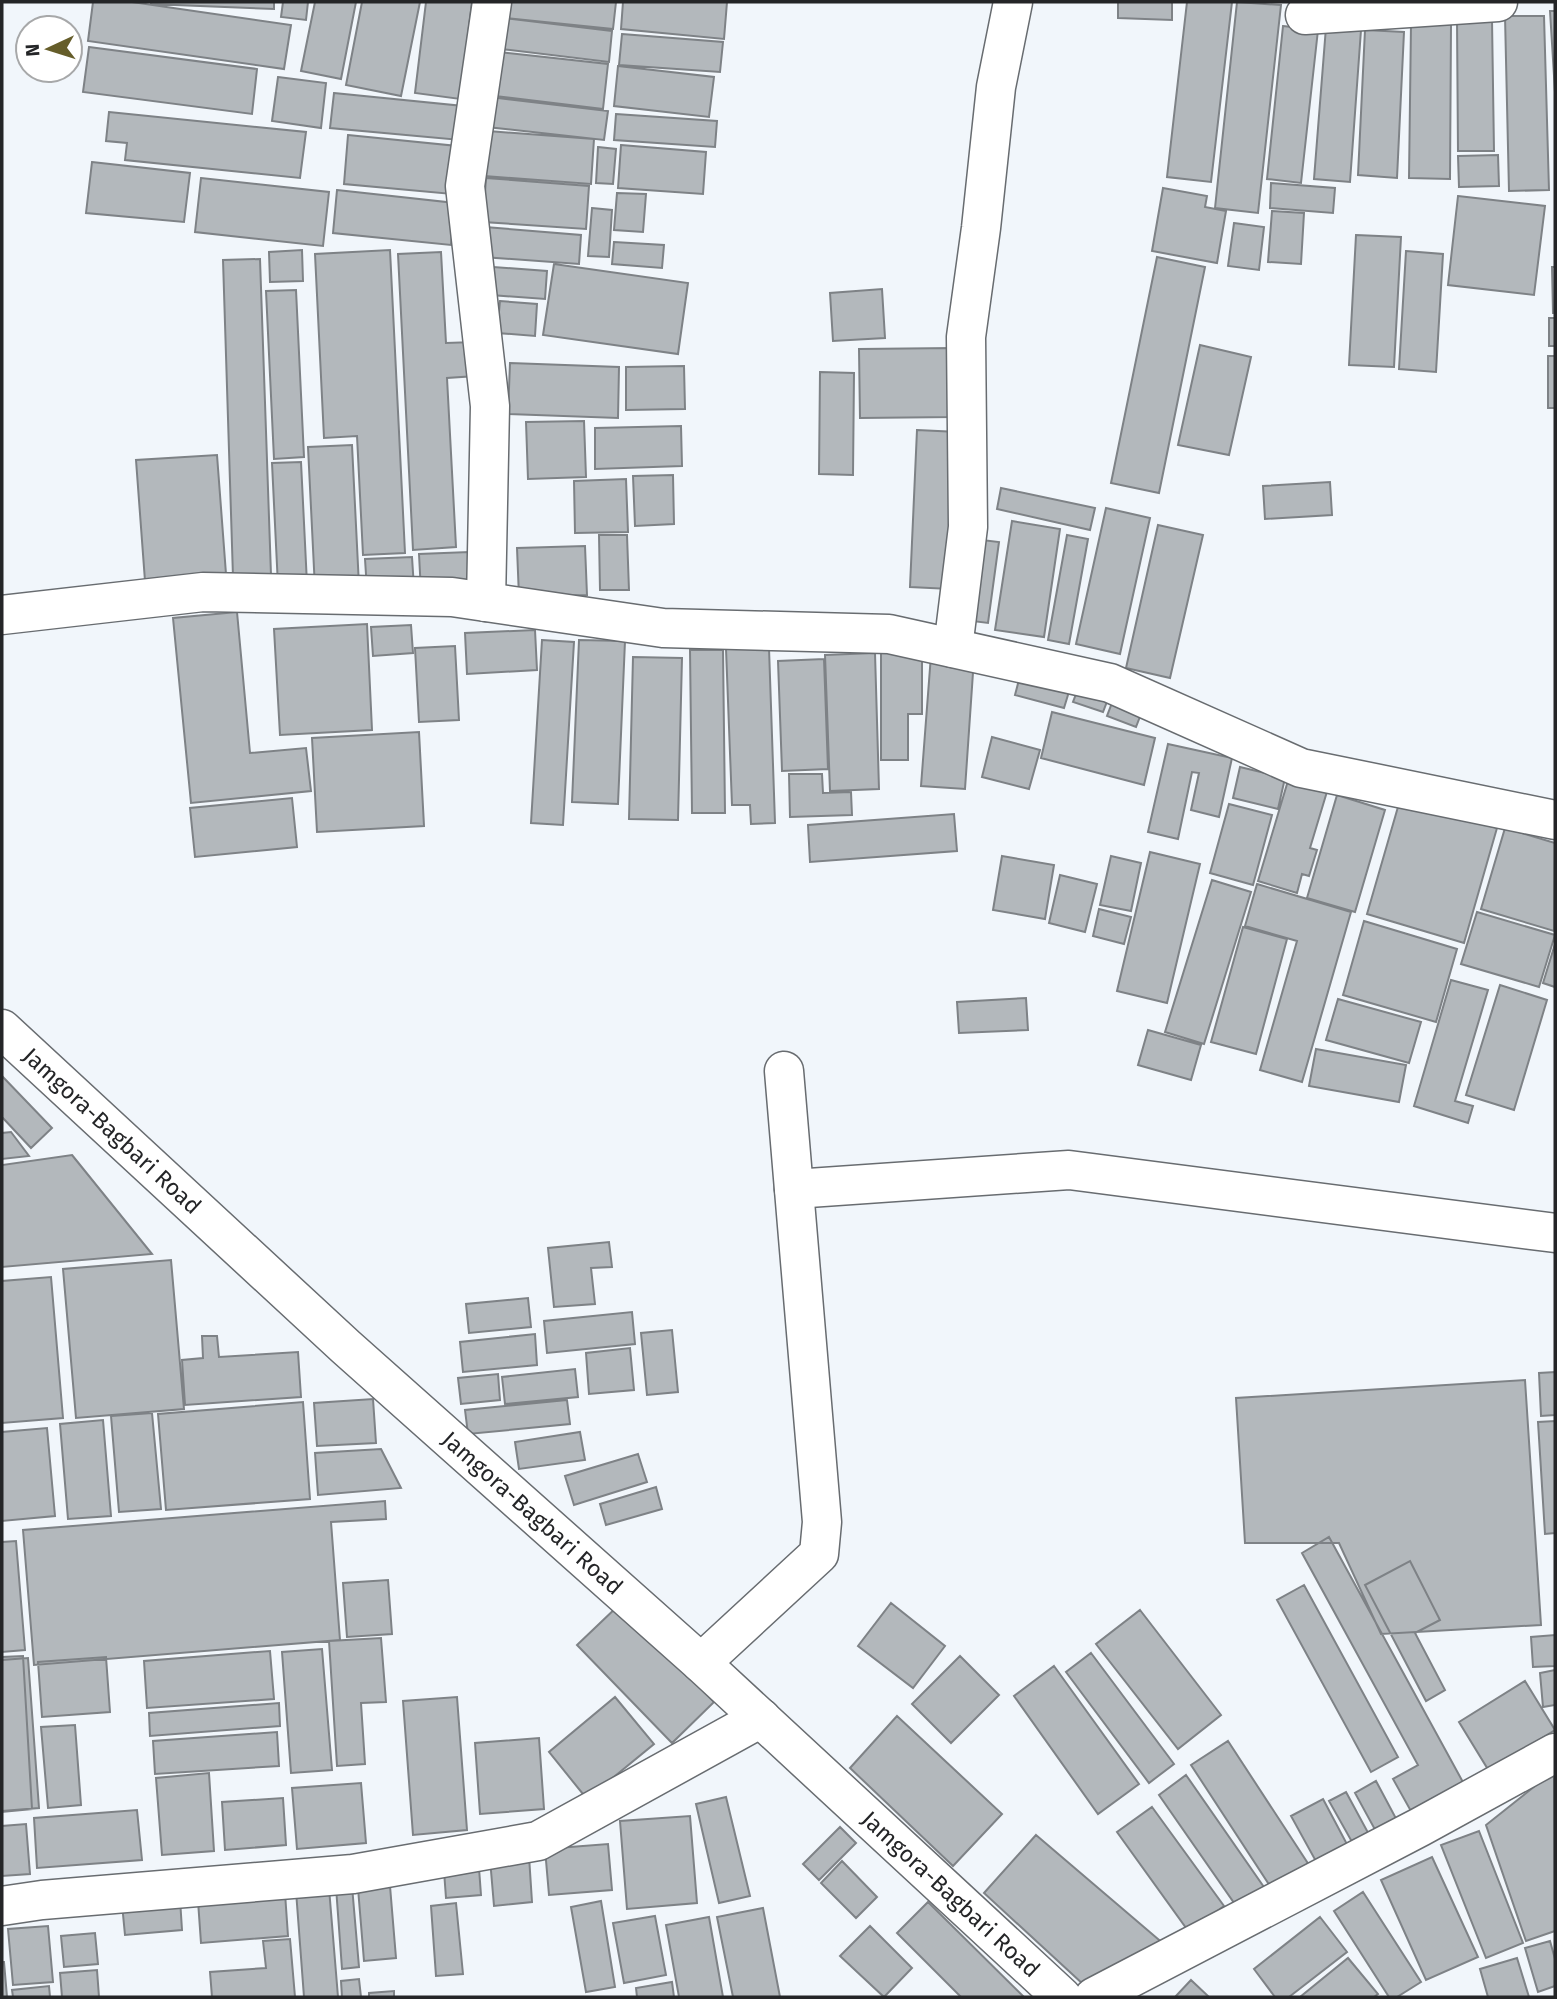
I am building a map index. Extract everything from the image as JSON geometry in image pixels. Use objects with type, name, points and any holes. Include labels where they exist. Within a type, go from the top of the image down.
[{"type":"street","points":[[486,602],[490,406],[465,186],[492,2]]},
{"type":"street","points":[[953,648],[968,527],[966,337],[996,87],[1013,2]]},
{"type":"street","points":[[1305,15],[1498,2]]},
{"type":"street","points":[[2,615],[203,592],[452,597],[663,628],[890,634],[1110,683],[1301,768],[1555,820]]},
{"type":"street","name":"Jamgora-Bagbari Road","points":[[2,1029],[346,1347],[701,1662],[1062,1997]]},
{"type":"street","points":[[701,1662],[819,1554],[822,1522],[784,1071]]},
{"type":"street","points":[[794,1189],[1069,1170],[1555,1233]]},
{"type":"street","points":[[2,1906],[42,1900],[353,1874],[538,1840],[761,1718]]},
{"type":"street","points":[[1094,1997],[1420,1828],[1555,1753]]},
{"type":"building","points":[[93,2],[132,2],[291,25],[284,69],[88,41]]},
{"type":"building","points":[[274,2],[274,9],[151,4]]},
{"type":"building","points":[[283,2],[308,2],[306,20],[281,17]]},
{"type":"building","points":[[315,2],[356,2],[341,79],[301,71]]},
{"type":"building","points":[[362,2],[420,2],[401,96],[346,85]]},
{"type":"building","points":[[426,2],[472,2],[460,99],[415,93]]},
{"type":"building","points":[[506,2],[616,2],[613,29],[505,18]]},
{"type":"building","points":[[623,2],[727,2],[724,39],[621,29]]},
{"type":"building","points":[[1118,2],[1172,2],[1172,20],[1118,18]]},
{"type":"building","points":[[1187,2],[1232,2],[1211,182],[1167,177]]},
{"type":"building","points":[[1237,2],[1281,5],[1258,213],[1215,208]]},
{"type":"building","points":[[1550,11],[1555,11],[1555,92]]},
{"type":"building","points":[[1505,16],[1544,16],[1549,190],[1509,191]]},
{"type":"building","points":[[504,18],[612,31],[609,62],[501,49]]},
{"type":"building","points":[[1457,20],[1492,20],[1494,151],[1458,151]]},
{"type":"building","points":[[1411,24],[1451,24],[1450,179],[1409,178]]},
{"type":"building","points":[[1283,26],[1318,30],[1301,183],[1267,179]]},
{"type":"building","points":[[1326,27],[1361,30],[1350,182],[1314,179]]},
{"type":"building","points":[[1365,30],[1404,32],[1397,178],[1358,175]]},
{"type":"building","points":[[622,34],[723,42],[720,72],[619,65]]},
{"type":"building","points":[[89,47],[257,69],[252,114],[83,92]]},
{"type":"building","points":[[499,52],[608,64],[603,109],[495,96]]},
{"type":"building","points":[[618,66],[714,77],[709,117],[614,106]]},
{"type":"building","points":[[278,77],[326,83],[321,128],[272,121]]},
{"type":"building","points":[[334,93],[463,106],[460,140],[330,128]]},
{"type":"building","points":[[490,97],[608,111],[604,140],[487,127]]},
{"type":"building","points":[[109,112],[306,132],[300,178],[125,160],[127,143],[106,141]]},
{"type":"building","points":[[616,114],[717,121],[715,147],[614,140]]},
{"type":"building","points":[[488,131],[594,139],[591,184],[484,176]]},
{"type":"building","points":[[348,135],[457,146],[452,194],[344,184]]},
{"type":"building","points":[[621,145],[706,152],[703,194],[618,188]]},
{"type":"building","points":[[598,147],[616,149],[613,184],[596,183]]},
{"type":"building","points":[[1498,155],[1499,186],[1459,187],[1458,156]]},
{"type":"building","points":[[92,162],[190,173],[184,222],[86,213]]},
{"type":"building","points":[[201,178],[329,192],[323,246],[195,232]]},
{"type":"building","points":[[486,178],[589,186],[586,229],[483,222]]},
{"type":"building","points":[[1271,183],[1335,188],[1333,213],[1270,208]]},
{"type":"building","points":[[1163,188],[1207,196],[1205,207],[1226,211],[1217,263],[1152,251]]},
{"type":"building","points":[[337,190],[455,203],[451,245],[333,233]]},
{"type":"building","points":[[617,193],[646,194],[643,232],[614,230]]},
{"type":"building","points":[[1458,196],[1545,206],[1534,295],[1448,285]]},
{"type":"building","points":[[592,208],[612,210],[609,257],[588,256]]},
{"type":"building","points":[[1272,211],[1304,213],[1301,264],[1268,262]]},
{"type":"building","points":[[1234,223],[1264,227],[1259,270],[1228,266]]},
{"type":"building","points":[[485,227],[581,235],[579,264],[483,257]]},
{"type":"building","points":[[1356,235],[1401,237],[1394,367],[1349,365]]},
{"type":"building","points":[[614,242],[664,245],[662,268],[612,264]]},
{"type":"building","points":[[302,250],[303,281],[270,282],[269,252]]},
{"type":"building","points":[[390,250],[405,553],[363,555],[357,436],[324,438],[315,254]]},
{"type":"building","points":[[1406,251],[1443,254],[1436,372],[1399,369]]},
{"type":"building","points":[[441,252],[446,343],[474,342],[476,376],[447,378],[456,547],[413,550],[398,254]]},
{"type":"building","points":[[1157,257],[1205,267],[1159,493],[1111,483]]},
{"type":"building","points":[[260,259],[271,575],[233,577],[223,260]]},
{"type":"building","points":[[554,264],[688,283],[678,354],[543,335]]},
{"type":"building","points":[[493,267],[547,271],[545,299],[491,295]]},
{"type":"building","points":[[1552,267],[1555,267],[1555,313],[1553,313]]},
{"type":"building","points":[[882,289],[885,338],[833,341],[830,293]]},
{"type":"building","points":[[296,290],[304,457],[274,459],[266,291]]},
{"type":"building","points":[[500,301],[537,304],[535,336],[497,333]]},
{"type":"building","points":[[1549,318],[1555,318],[1555,346],[1549,346]]},
{"type":"building","points":[[1200,345],[1251,357],[1229,455],[1178,445]]},
{"type":"building","points":[[953,348],[954,417],[860,418],[859,349]]},
{"type":"building","points":[[1548,356],[1555,356],[1555,408],[1548,408]]},
{"type":"building","points":[[510,363],[619,367],[618,418],[508,414]]},
{"type":"building","points":[[684,366],[685,409],[626,410],[626,367]]},
{"type":"building","points":[[820,372],[854,373],[853,475],[819,474]]},
{"type":"building","points":[[584,421],[586,477],[528,479],[526,422]]},
{"type":"building","points":[[681,426],[682,466],[595,469],[595,428]]},
{"type":"building","points":[[917,430],[958,432],[950,589],[910,587]]},
{"type":"building","points":[[352,445],[359,586],[315,589],[308,447]]},
{"type":"building","points":[[217,455],[226,574],[145,581],[136,460]]},
{"type":"building","points":[[301,462],[307,584],[278,586],[272,463]]},
{"type":"building","points":[[673,475],[674,524],[635,526],[633,476]]},
{"type":"building","points":[[626,479],[628,532],[575,533],[574,481]]},
{"type":"building","points":[[1330,482],[1332,515],[1265,519],[1263,486]]},
{"type":"building","points":[[1001,488],[1095,508],[1090,530],[997,509]]},
{"type":"building","points":[[1106,508],[1150,518],[1120,654],[1076,644]]},
{"type":"building","points":[[1012,521],[1060,529],[1044,637],[995,630]]},
{"type":"building","points":[[1158,525],[1203,535],[1170,678],[1126,668]]},
{"type":"building","points":[[599,535],[627,535],[629,590],[600,590]]},
{"type":"building","points":[[1067,535],[1088,539],[1069,644],[1048,640]]},
{"type":"building","points":[[982,540],[999,542],[988,623],[972,621]]},
{"type":"building","points":[[585,546],[587,595],[519,597],[517,548]]},
{"type":"building","points":[[469,552],[471,589],[421,592],[419,554]]},
{"type":"building","points":[[412,557],[414,588],[367,590],[365,559]]},
{"type":"building","points":[[237,612],[250,753],[306,748],[311,791],[191,803],[173,618]]},
{"type":"building","points":[[367,624],[372,730],[280,735],[274,629]]},
{"type":"building","points":[[411,625],[413,653],[373,656],[371,627]]},
{"type":"building","points":[[535,630],[537,670],[467,674],[465,633]]},
{"type":"building","points":[[542,640],[574,642],[563,825],[531,823]]},
{"type":"building","points":[[579,640],[625,641],[618,804],[572,802]]},
{"type":"building","points":[[455,646],[459,720],[419,722],[415,648]]},
{"type":"building","points":[[769,648],[775,823],[751,824],[750,805],[732,805],[726,649]]},
{"type":"building","points":[[690,650],[723,650],[725,813],[692,813]]},
{"type":"building","points":[[881,651],[922,651],[922,714],[908,714],[908,760],[881,760]]},
{"type":"building","points":[[875,653],[879,789],[830,791],[825,655]]},
{"type":"building","points":[[931,655],[974,658],[965,789],[921,786]]},
{"type":"building","points":[[633,657],[682,658],[678,820],[629,819]]},
{"type":"building","points":[[824,659],[828,769],[782,771],[778,661]]},
{"type":"building","points":[[1021,672],[1071,685],[1064,708],[1015,695]]},
{"type":"building","points":[[1081,681],[1111,691],[1103,712],[1073,702]]},
{"type":"building","points":[[1115,695],[1144,706],[1136,727],[1107,716]]},
{"type":"building","points":[[1052,712],[1155,738],[1144,785],[1041,758]]},
{"type":"building","points":[[419,732],[424,826],[317,832],[312,738]]},
{"type":"building","points":[[992,737],[1040,750],[1029,789],[982,777]]},
{"type":"building","points":[[1168,744],[1232,758],[1219,817],[1191,810],[1199,773],[1192,772],[1178,839],[1148,832]]},
{"type":"building","points":[[1240,767],[1285,778],[1278,809],[1233,798]]},
{"type":"building","points":[[789,774],[822,774],[823,793],[851,792],[852,815],[790,817]]},
{"type":"building","points":[[1290,774],[1329,785],[1310,848],[1317,850],[1309,876],[1302,874],[1297,893],[1258,881]]},
{"type":"building","points":[[1337,795],[1385,810],[1355,912],[1307,898]]},
{"type":"building","points":[[292,798],[297,847],[195,857],[190,808]]},
{"type":"building","points":[[1400,800],[1497,828],[1464,943],[1367,914]]},
{"type":"building","points":[[1229,804],[1272,815],[1253,885],[1210,873]]},
{"type":"building","points":[[954,814],[957,851],[810,862],[808,825]]},
{"type":"building","points":[[1505,828],[1555,843],[1554,931],[1481,909]]},
{"type":"building","points":[[1150,852],[1200,864],[1167,1003],[1117,991]]},
{"type":"building","points":[[1002,856],[1054,865],[1045,919],[993,910]]},
{"type":"building","points":[[1111,856],[1141,863],[1131,911],[1100,905]]},
{"type":"building","points":[[1060,875],[1097,884],[1085,932],[1049,923]]},
{"type":"building","points":[[1212,880],[1251,892],[1204,1044],[1165,1032]]},
{"type":"building","points":[[1257,884],[1351,912],[1302,1082],[1260,1070],[1297,941],[1245,926]]},
{"type":"building","points":[[1099,909],[1131,917],[1124,944],[1093,936]]},
{"type":"building","points":[[1477,912],[1555,935],[1539,987],[1461,964]]},
{"type":"building","points":[[1364,921],[1457,949],[1436,1022],[1343,995]]},
{"type":"building","points":[[1243,927],[1287,939],[1256,1054],[1211,1042]]},
{"type":"building","points":[[1555,944],[1555,987],[1543,983]]},
{"type":"building","points":[[1451,980],[1488,990],[1455,1101],[1473,1106],[1468,1123],[1414,1106]]},
{"type":"building","points":[[1500,985],[1547,1000],[1514,1110],[1466,1095]]},
{"type":"building","points":[[1026,998],[1028,1030],[959,1033],[957,1002]]},
{"type":"building","points":[[1338,999],[1421,1022],[1409,1063],[1326,1040]]},
{"type":"building","points":[[1148,1030],[1201,1045],[1191,1080],[1138,1065]]},
{"type":"building","points":[[1316,1049],[1406,1065],[1399,1102],[1309,1086]]},
{"type":"building","points":[[2,1076],[52,1128],[31,1148],[2,1117]]},
{"type":"building","points":[[11,1132],[29,1156],[2,1159],[2,1133]]},
{"type":"building","points":[[72,1155],[152,1254],[2,1267],[2,1165]]},
{"type":"building","points":[[609,1242],[612,1267],[591,1268],[595,1304],[554,1307],[548,1248]]},
{"type":"building","points":[[171,1260],[184,1409],[76,1418],[63,1269]]},
{"type":"building","points":[[51,1277],[63,1418],[2,1423],[2,1281]]},
{"type":"building","points":[[528,1298],[531,1327],[469,1333],[466,1304]]},
{"type":"building","points":[[632,1312],[635,1344],[547,1353],[544,1321]]},
{"type":"building","points":[[672,1330],[678,1392],[647,1395],[641,1333]]},
{"type":"building","points":[[535,1334],[537,1365],[463,1372],[460,1342]]},
{"type":"building","points":[[202,1336],[217,1336],[219,1357],[298,1352],[301,1397],[185,1405],[182,1360],[203,1358]]},
{"type":"building","points":[[630,1348],[634,1390],[589,1394],[586,1353]]},
{"type":"building","points":[[575,1369],[578,1397],[505,1404],[502,1377]]},
{"type":"building","points":[[1555,1372],[1555,1415],[1541,1416],[1539,1373]]},
{"type":"building","points":[[498,1374],[500,1400],[461,1404],[458,1378]]},
{"type":"building","points":[[1525,1380],[1541,1625],[1381,1634],[1339,1543],[1245,1543],[1236,1398]]},
{"type":"building","points":[[373,1399],[376,1443],[317,1446],[314,1403]]},
{"type":"building","points":[[567,1400],[570,1424],[468,1434],[465,1410]]},
{"type":"building","points":[[303,1402],[310,1499],[166,1510],[158,1414]]},
{"type":"building","points":[[152,1413],[161,1509],[119,1512],[111,1416]]},
{"type":"building","points":[[103,1420],[111,1516],[68,1519],[60,1424]]},
{"type":"building","points":[[1555,1421],[1555,1533],[1545,1534],[1538,1422]]},
{"type":"building","points":[[47,1428],[55,1516],[2,1521],[2,1432]]},
{"type":"building","points":[[580,1432],[585,1460],[519,1469],[515,1442]]},
{"type":"building","points":[[381,1449],[401,1488],[318,1495],[315,1453]]},
{"type":"building","points":[[638,1454],[647,1482],[574,1505],[565,1476]]},
{"type":"building","points":[[656,1487],[662,1509],[606,1525],[600,1504]]},
{"type":"building","points":[[385,1501],[386,1519],[331,1522],[340,1640],[34,1665],[23,1530]]},
{"type":"building","points":[[1329,1537],[1464,1784],[1412,1813],[1393,1779],[1418,1765],[1302,1553]]},
{"type":"building","points":[[16,1541],[25,1650],[2,1652],[2,1542]]},
{"type":"building","points":[[1410,1561],[1440,1620],[1415,1633],[1445,1690],[1426,1701],[1365,1585]]},
{"type":"building","points":[[388,1580],[392,1634],[347,1637],[343,1583]]},
{"type":"building","points":[[1304,1585],[1398,1757],[1371,1772],[1277,1600]]},
{"type":"building","points":[[891,1603],[945,1646],[913,1688],[858,1646]]},
{"type":"building","points":[[619,1605],[714,1702],[672,1743],[577,1645]]},
{"type":"building","points":[[1140,1610],[1221,1715],[1178,1749],[1096,1644]]},
{"type":"building","points":[[1555,1635],[1555,1666],[1533,1667],[1531,1637]]},
{"type":"building","points":[[381,1638],[386,1702],[361,1703],[365,1764],[337,1766],[329,1641]]},
{"type":"building","points":[[322,1649],[332,1770],[291,1773],[282,1652]]},
{"type":"building","points":[[270,1651],[274,1699],[147,1708],[144,1661]]},
{"type":"building","points":[[1091,1653],[1174,1764],[1149,1783],[1066,1672]]},
{"type":"building","points":[[23,1656],[32,1809],[2,1812],[2,1657]]},
{"type":"building","points":[[960,1656],[999,1695],[951,1743],[912,1704]]},
{"type":"building","points":[[106,1657],[110,1712],[42,1717],[38,1662]]},
{"type":"building","points":[[28,1658],[39,1808],[2,1811],[2,1660]]},
{"type":"building","points":[[1054,1666],[1139,1784],[1098,1814],[1014,1696]]},
{"type":"building","points":[[1555,1670],[1555,1705],[1543,1707],[1540,1673]]},
{"type":"building","points":[[1525,1681],[1555,1730],[1489,1771],[1459,1722]]},
{"type":"building","points":[[457,1697],[467,1830],[413,1835],[403,1701]]},
{"type":"building","points":[[615,1697],[654,1744],[587,1799],[549,1752]]},
{"type":"building","points":[[279,1703],[280,1726],[150,1736],[149,1713]]},
{"type":"building","points":[[897,1716],[1002,1814],[953,1866],[850,1768]]},
{"type":"building","points":[[75,1725],[81,1805],[48,1808],[41,1727]]},
{"type":"building","points":[[277,1732],[279,1766],[155,1774],[153,1741]]},
{"type":"building","points":[[539,1738],[544,1809],[480,1814],[475,1743]]},
{"type":"building","points":[[1228,1741],[1309,1865],[1272,1889],[1191,1765]]},
{"type":"building","points":[[1554,1771],[1555,1931],[1526,1941],[1486,1825]]},
{"type":"building","points":[[209,1773],[214,1851],[162,1855],[156,1778]]},
{"type":"building","points":[[1186,1775],[1266,1890],[1239,1910],[1159,1795]]},
{"type":"building","points":[[1376,1781],[1400,1826],[1379,1837],[1355,1793]]},
{"type":"building","points":[[361,1783],[366,1843],[297,1849],[292,1788]]},
{"type":"building","points":[[1346,1792],[1372,1840],[1356,1849],[1329,1801]]},
{"type":"building","points":[[726,1797],[750,1896],[719,1903],[696,1804]]},
{"type":"building","points":[[283,1798],[286,1845],[225,1850],[222,1802]]},
{"type":"building","points":[[1323,1799],[1349,1848],[1318,1865],[1291,1816]]},
{"type":"building","points":[[1152,1807],[1224,1906],[1189,1932],[1117,1832]]},
{"type":"building","points":[[137,1810],[142,1860],[37,1868],[34,1818]]},
{"type":"building","points":[[690,1816],[697,1903],[627,1909],[620,1821]]},
{"type":"building","points":[[26,1824],[30,1874],[2,1876],[2,1826]]},
{"type":"building","points":[[840,1827],[856,1843],[819,1880],[803,1864]]},
{"type":"building","points":[[1479,1831],[1523,1943],[1486,1958],[1441,1845]]},
{"type":"building","points":[[1036,1835],[1165,1945],[1084,1985],[984,1893]]},
{"type":"building","points":[[608,1844],[612,1890],[549,1895],[545,1849]]},
{"type":"building","points":[[529,1856],[532,1902],[494,1906],[490,1859]]},
{"type":"building","points":[[1432,1857],[1478,1957],[1426,1980],[1381,1880]]},
{"type":"building","points":[[842,1861],[877,1897],[856,1918],[821,1883]]},
{"type":"building","points":[[479,1868],[481,1895],[446,1898],[444,1871]]},
{"type":"building","points":[[389,1874],[396,1958],[364,1961],[357,1876]]},
{"type":"building","points":[[352,1886],[359,1967],[342,1969],[336,1887]]},
{"type":"building","points":[[329,1888],[338,1997],[304,1997],[296,1891]]},
{"type":"building","points":[[1363,1892],[1421,1982],[1397,1997],[1389,1997],[1334,1911]]},
{"type":"building","points":[[285,1893],[288,1936],[201,1943],[198,1901]]},
{"type":"building","points":[[180,1899],[182,1930],[125,1935],[122,1904]]},
{"type":"building","points":[[601,1901],[615,1987],[586,1992],[571,1907]]},
{"type":"building","points":[[928,1902],[1024,1997],[961,1997],[897,1933]]},
{"type":"building","points":[[456,1903],[463,1974],[436,1976],[431,1906]]},
{"type":"building","points":[[763,1908],[780,1997],[733,1997],[717,1917]]},
{"type":"building","points":[[655,1916],[666,1975],[624,1983],[613,1923]]},
{"type":"building","points":[[709,1917],[723,1997],[679,1997],[666,1925]]},
{"type":"building","points":[[1320,1917],[1347,1952],[1289,1997],[1275,1997],[1254,1969]]},
{"type":"building","points":[[48,1926],[53,1982],[13,1985],[8,1929]]},
{"type":"building","points":[[870,1926],[912,1968],[884,1997],[840,1956]]},
{"type":"building","points":[[95,1933],[98,1964],[64,1967],[61,1936]]},
{"type":"building","points":[[290,1939],[295,1997],[212,1997],[210,1972],[266,1968],[263,1941]]},
{"type":"building","points":[[1550,1941],[1555,1959],[1555,1986],[1538,1992],[1525,1948]]},
{"type":"building","points":[[1348,1958],[1378,1994],[1374,1997],[1300,1997]]},
{"type":"building","points":[[1517,1958],[1529,1997],[1488,1997],[1480,1969]]},
{"type":"building","points":[[4,1962],[7,1997],[2,1997]]},
{"type":"building","points":[[97,1970],[99,1997],[62,1997],[60,1973]]},
{"type":"building","points":[[359,1979],[361,1997],[342,1997],[341,1981]]},
{"type":"building","points":[[1191,1980],[1209,1997],[1175,1997]]},
{"type":"building","points":[[672,1982],[674,1997],[637,1997],[636,1988]]},
{"type":"building","points":[[49,1986],[50,1997],[13,1997],[12,1990]]},
{"type":"building","points":[[394,1991],[394,1997],[369,1997],[369,1993]]}]
